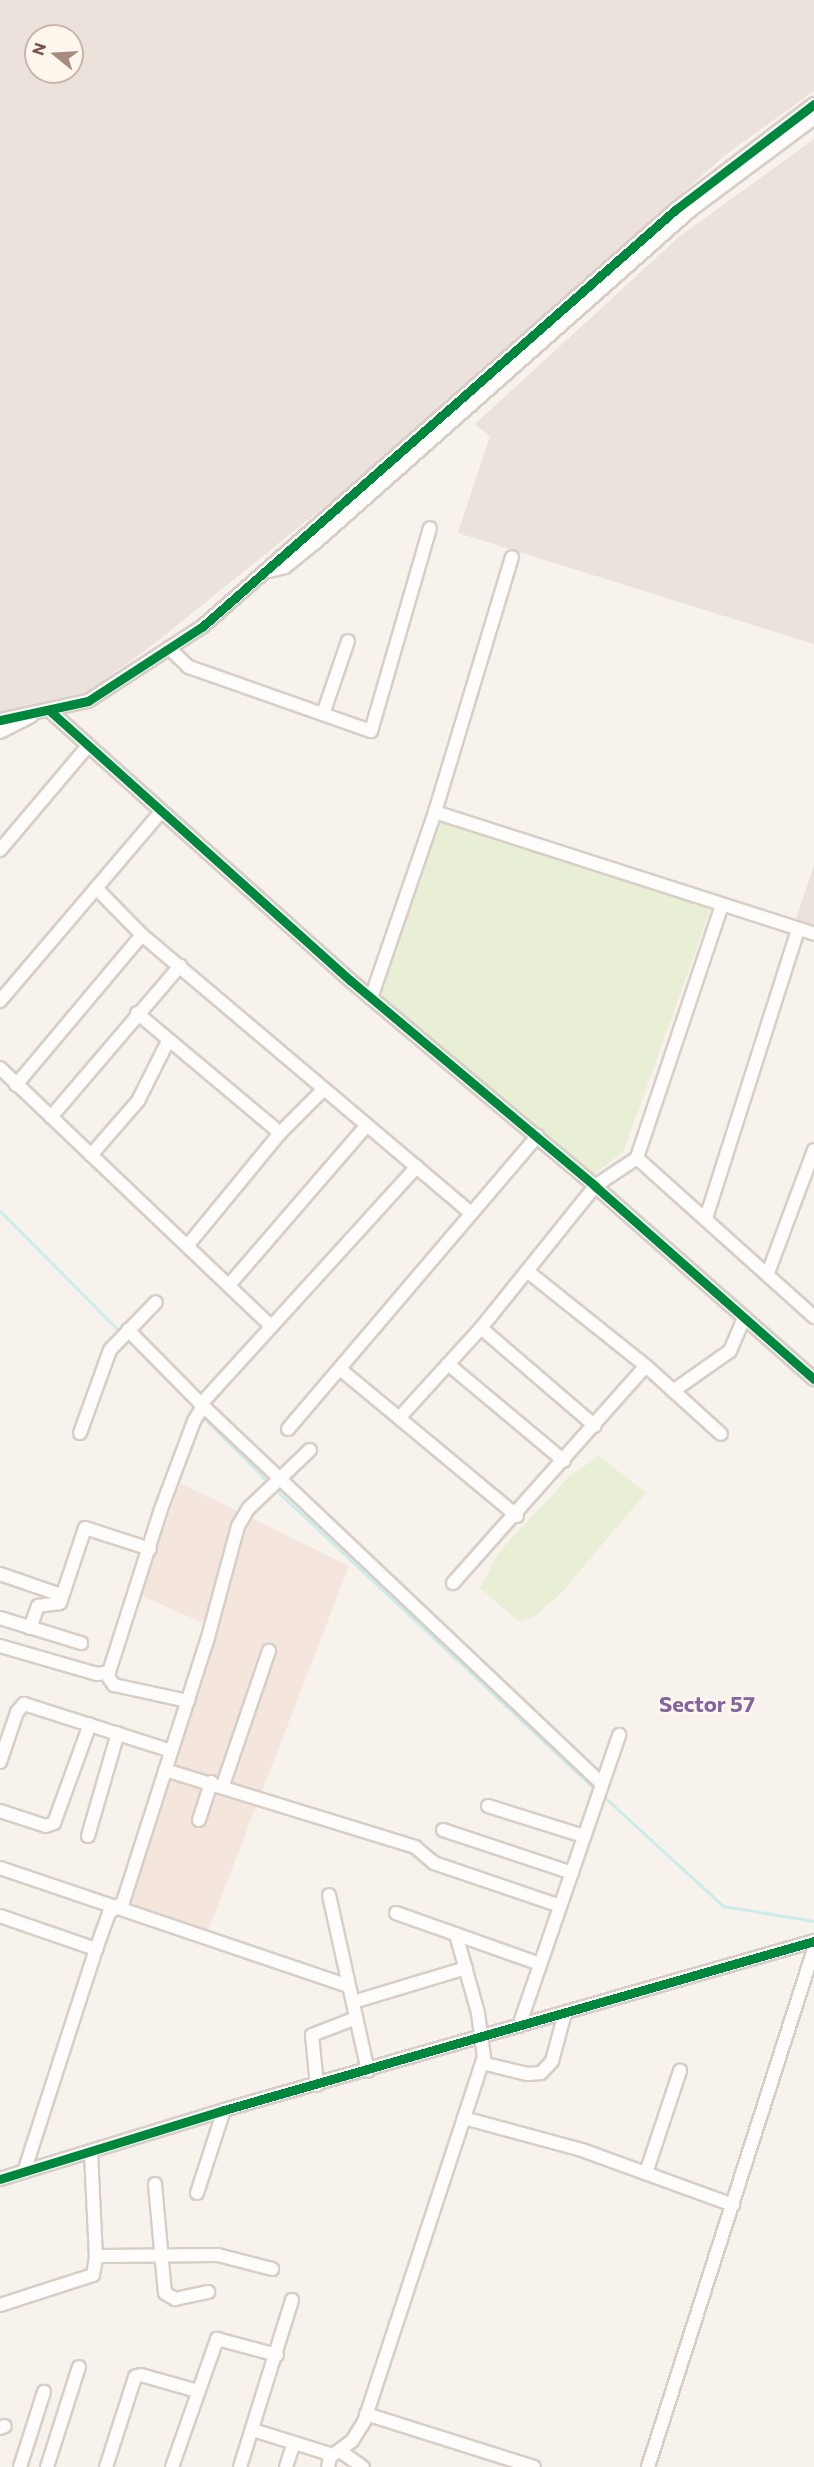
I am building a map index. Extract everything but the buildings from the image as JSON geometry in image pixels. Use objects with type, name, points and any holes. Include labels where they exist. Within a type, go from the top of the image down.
[{"type":"street","points":[[0,720],[31,716],[88,701],[203,626],[269,571],[274,561],[364,488],[675,210],[814,104]]},
{"type":"street","points":[[269,571],[285,567],[316,542],[692,209],[814,118]]},
{"type":"street","points":[[169,648],[189,667],[371,731],[430,528]]},
{"type":"street","points":[[370,998],[435,812],[512,557]]},
{"type":"street","points":[[323,714],[348,641]]},
{"type":"street","points":[[50,711],[370,998],[537,1136],[814,1379]]},
{"type":"street","points":[[0,732],[31,716]]},
{"type":"street","points":[[0,850],[88,746]]},
{"type":"street","points":[[0,1001],[161,812]]},
{"type":"street","points":[[435,812],[814,934]]},
{"type":"street","points":[[96,888],[142,935],[471,1213]]},
{"type":"street","points":[[400,1417],[481,1328],[595,1186],[637,1158],[722,905]]},
{"type":"street","points":[[706,1218],[798,929]]},
{"type":"street","points":[[16,1084],[142,935]]},
{"type":"street","points":[[51,1117],[137,1013],[180,966]]},
{"type":"street","points":[[137,1013],[280,1134]]},
{"type":"street","points":[[91,1155],[138,1101],[168,1041]]},
{"type":"street","points":[[0,1068],[270,1325]]},
{"type":"street","points":[[188,1245],[280,1134],[323,1090]]},
{"type":"street","points":[[229,1285],[367,1125]]},
{"type":"street","points":[[288,1429],[537,1136]]},
{"type":"street","points":[[768,1273],[814,1150]]},
{"type":"street","points":[[637,1158],[768,1273],[814,1317]]},
{"type":"street","points":[[106,1674],[114,1661],[150,1549],[200,1409],[270,1325],[417,1167]]},
{"type":"street","points":[[527,1272],[646,1366],[722,1434]]},
{"type":"street","points":[[80,1433],[104,1363],[123,1334],[156,1302]]},
{"type":"street","points":[[673,1390],[730,1351],[744,1318]]},
{"type":"street","points":[[481,1328],[595,1426]]},
{"type":"street","points":[[123,1334],[275,1484],[600,1790]]},
{"type":"street","points":[[448,1364],[564,1461]]},
{"type":"street","points":[[453,1583],[517,1516],[646,1366]]},
{"type":"street","points":[[340,1369],[517,1516]]},
{"type":"street","points":[[24,2172],[96,1949],[114,1908],[123,1902],[188,1701],[238,1526],[244,1513],[310,1450]]},
{"type":"street","points":[[30,1628],[38,1606],[58,1606],[85,1528],[150,1549]]},
{"type":"street","points":[[0,1574],[61,1595]]},
{"type":"street","points":[[0,1618],[81,1643]]},
{"type":"street","points":[[0,1646],[106,1674]]},
{"type":"street","points":[[224,1785],[269,1651]]},
{"type":"street","points":[[106,1674],[109,1682],[118,1686],[188,1701]]},
{"type":"street","points":[[0,1762],[20,1705],[171,1750]]},
{"type":"street","points":[[0,1811],[52,1825],[90,1724]]},
{"type":"street","points":[[88,1836],[118,1733]]},
{"type":"street","points":[[519,2026],[619,1735]]},
{"type":"street","points":[[165,1770],[224,1785],[415,1847],[434,1863],[560,1906]]},
{"type":"street","points":[[199,1820],[211,1782]]},
{"type":"street","points":[[488,1806],[584,1836]]},
{"type":"street","points":[[443,1830],[572,1873]]},
{"type":"street","points":[[0,1868],[114,1908],[192,1930],[349,1986]]},
{"type":"street","points":[[329,1895],[368,2071]]},
{"type":"street","points":[[396,1913],[540,1964]]},
{"type":"street","points":[[0,1917],[96,1949]]},
{"type":"street","points":[[333,2458],[356,2437],[366,2414],[482,2063],[484,2037],[456,1934]]},
{"type":"street","points":[[0,2180],[224,2110],[368,2071],[814,1941]]},
{"type":"street","points":[[648,2467],[814,1949]]},
{"type":"street","points":[[353,2002],[466,1968]]},
{"type":"street","points":[[482,2063],[527,2074],[541,2073],[552,2061],[565,2013]]},
{"type":"street","points":[[317,2085],[312,2035],[356,2018]]},
{"type":"street","points":[[646,2173],[680,2071]]},
{"type":"street","points":[[196,2193],[224,2110]]},
{"type":"street","points":[[464,2118],[582,2150],[733,2205]]},
{"type":"street","points":[[0,2305],[95,2274],[91,2152]]},
{"type":"street","points":[[155,2184],[161,2255],[168,2296],[175,2299],[207,2292]]},
{"type":"street","points":[[96,2258],[218,2255],[272,2269]]},
{"type":"street","points":[[240,2467],[277,2355],[292,2300]]},
{"type":"street","points":[[172,2467],[217,2338],[277,2355]]},
{"type":"street","points":[[47,2467],[80,2367]]},
{"type":"street","points":[[106,2467],[135,2377],[141,2375],[197,2391]]},
{"type":"street","points":[[20,2467],[45,2392]]},
{"type":"street","points":[[366,2414],[534,2467]]},
{"type":"street","points":[[253,2430],[363,2467]]},
{"type":"street","points":[[286,2467],[294,2442]]},
{"type":"shaded area","points":[[0,0],[814,0],[814,91],[724,156],[370,470],[150,647],[86,693],[0,715]]},
{"type":"shaded area","points":[[814,139],[814,644],[458,533],[490,436],[475,424],[680,236]]},
{"type":"shaded area","points":[[814,865],[814,925],[796,919]]},
{"type":"shaded area","points":[[180,1483],[349,1566],[208,1931],[123,1905],[214,1628],[140,1595]]},
{"type":"green space","points":[[441,821],[711,908],[624,1150],[594,1175],[380,997]]},
{"type":"green space","points":[[599,1456],[646,1493],[561,1593],[534,1617],[518,1621],[480,1588],[499,1552],[570,1476]]},
{"type":"waterway","points":[[0,1211],[121,1333]]},
{"type":"waterway","points":[[126,1338],[197,1410]]},
{"type":"waterway","points":[[201,1415],[271,1485]]},
{"type":"waterway","points":[[275,1489],[597,1791]]},
{"type":"waterway","points":[[602,1795],[723,1906],[814,1921]]},
{"type":"cycle path","points":[[0,720],[88,701],[203,626],[675,210],[814,104]]},
{"type":"cycle path","points":[[50,711],[351,981],[595,1186],[814,1379]]},
{"type":"cycle path","points":[[0,2179],[224,2110],[814,1941]]},
{"type":"district","name":"Sector 57","points":[[707,1704]]}]
